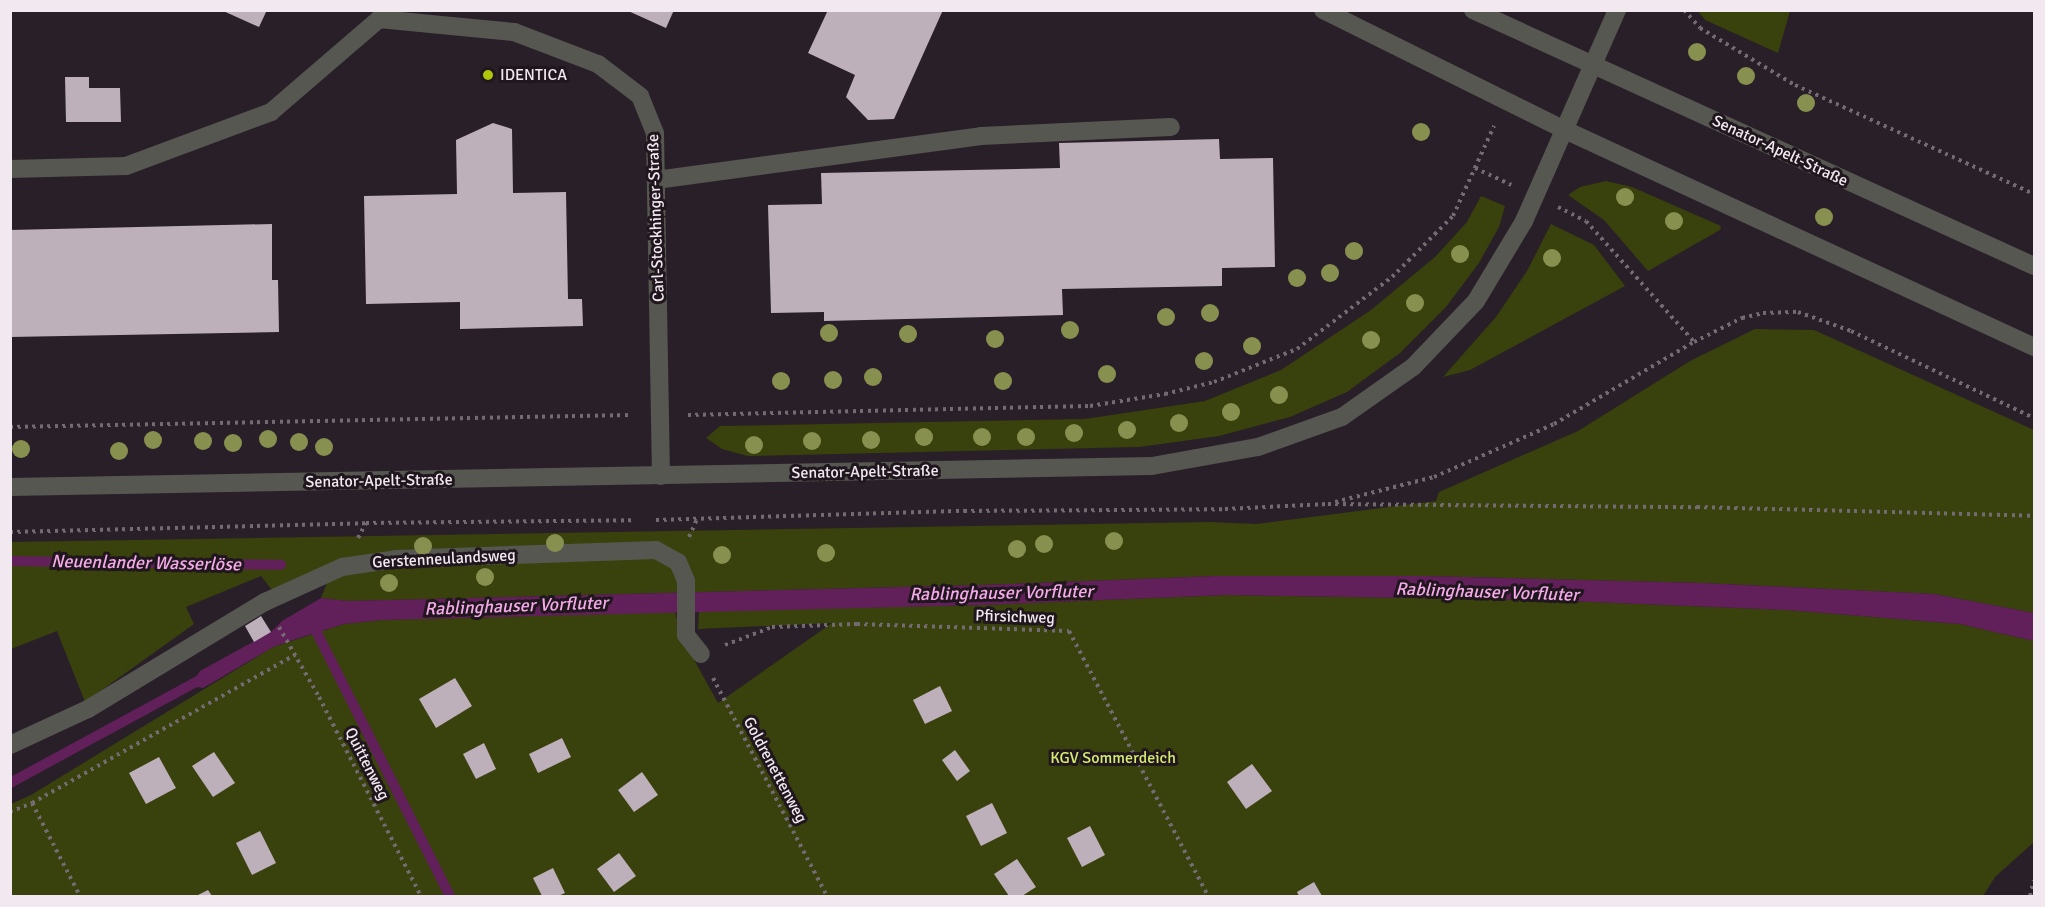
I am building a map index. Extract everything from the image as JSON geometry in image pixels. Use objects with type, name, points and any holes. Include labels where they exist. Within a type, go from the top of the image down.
[{"type":"street","points":[[1323,10],[1565,130],[2034,347]]},
{"type":"street","points":[[1473,10],[1593,63],[1617,10]]},
{"type":"street","name":"Carl-Stockhinger-Straße","points":[[10,169],[126,166],[271,112],[379,19],[514,32],[598,64],[640,96],[655,133],[662,416],[661,476]]},
{"type":"street","name":"Senator-Apelt-Straße","points":[[10,487],[1152,466],[1258,447],[1342,417],[1413,367],[1476,301],[1524,221],[1593,63],[1832,176],[2034,266]]},
{"type":"street","points":[[656,180],[981,136],[1171,127]]},
{"type":"street","name":"Gerstenneulandsweg","points":[[10,745],[88,709],[265,602],[342,567],[397,559],[656,550],[678,562],[686,581],[686,635],[701,654]]},
{"type":"path","points":[[1684,10],[1700,28],[1795,85],[2034,194]]},
{"type":"path","points":[[10,427],[1090,406],[1165,394],[1214,382],[1297,349],[1392,276],[1453,216],[1505,101]]},
{"type":"path","points":[[1475,168],[1586,221],[1694,342]]},
{"type":"path","points":[[1328,504],[1434,477],[1543,428],[1694,342],[1742,318],[1763,313],[1798,312],[1851,331],[2034,418]]},
{"type":"path","points":[[10,532],[366,523],[657,520],[964,511],[1225,509],[1328,504],[1697,507],[2034,516]]},
{"type":"path","name":"Quittenweg","points":[[276,622],[421,897]]},
{"type":"path","name":"Pfirsichweg","points":[[701,654],[772,627],[857,624],[1069,631],[1208,897]]},
{"type":"path","name":"Goldrenettenweg","points":[[701,654],[827,897]]},
{"type":"path","points":[[10,812],[32,803],[295,655]]},
{"type":"path","points":[[32,803],[80,897]]},
{"type":"path","points":[[2030,897],[2034,880]]},
{"type":"green space","points":[[1698,11],[1790,11],[1778,53],[1705,20]]},
{"type":"green space","points":[[1606,181],[1632,187],[1721,226],[1720,230],[1648,271],[1604,220],[1568,195],[1580,187]]},
{"type":"green space","points":[[1481,196],[1505,206],[1499,227],[1479,263],[1446,307],[1400,353],[1347,392],[1290,417],[1219,436],[1139,447],[748,456],[722,449],[706,438],[720,426],[1085,419],[1205,401],[1281,370],[1371,310],[1435,257],[1467,222]]},
{"type":"green space","points":[[1551,224],[1594,245],[1625,286],[1470,370],[1443,377],[1496,317],[1527,271]]},
{"type":"green space","points":[[1755,329],[1814,330],[2034,430],[2034,613],[1934,594],[1702,583],[1422,576],[1217,576],[983,585],[348,601],[321,598],[335,563],[272,590],[261,576],[186,607],[194,624],[85,702],[57,631],[11,649],[11,542],[1209,522],[1257,524],[1436,501],[1439,492],[1578,431],[1690,361]]},
{"type":"green space","name":"KGV Sommerdeich","points":[[1226,595],[1544,600],[1787,610],[1960,624],[2034,641],[2034,842],[1995,877],[1983,896],[11,896],[11,804],[31,795],[273,647],[344,624],[381,620],[675,612],[682,638],[718,703],[832,623],[698,629],[699,611],[979,605]]},
{"type":"water","points":[[1217,576],[1422,576],[1702,583],[1934,594],[2034,613],[2034,641],[1960,624],[1787,610],[1544,600],[1226,595],[979,605],[381,620],[344,624],[293,640],[273,647],[203,688],[190,686],[200,671],[271,632],[282,621],[321,598],[348,601],[983,585]]},
{"type":"building","points":[[221,10],[267,10],[259,27]]},
{"type":"building","points":[[626,10],[674,10],[666,28]]},
{"type":"building","points":[[828,10],[943,10],[894,119],[868,120],[846,97],[855,75],[808,53]]},
{"type":"building","points":[[65,77],[89,77],[89,88],[120,88],[121,122],[66,122]]},
{"type":"building","points":[[493,123],[512,129],[513,193],[566,192],[568,299],[582,299],[583,326],[460,329],[460,302],[366,304],[364,196],[457,194],[456,140]]},
{"type":"building","points":[[1219,139],[1220,159],[1273,158],[1275,267],[1222,268],[1222,286],[1062,289],[1063,315],[824,321],[824,312],[771,313],[768,205],[822,204],[821,173],[1060,168],[1059,143]]},
{"type":"building","points":[[272,224],[272,280],[278,280],[279,332],[10,337],[10,230]]},
{"type":"building","points":[[261,616],[271,632],[254,642],[245,626]]},
{"type":"building","points":[[455,678],[472,706],[436,728],[419,699]]},
{"type":"building","points":[[940,686],[952,711],[925,724],[913,700]]},
{"type":"building","points":[[562,738],[571,757],[538,773],[529,754]]},
{"type":"building","points":[[484,743],[496,769],[476,779],[463,754]]},
{"type":"building","points":[[955,750],[970,771],[957,781],[942,760]]},
{"type":"building","points":[[214,752],[235,783],[213,797],[192,766]]},
{"type":"building","points":[[159,757],[176,788],[146,804],[129,773]]},
{"type":"building","points":[[1252,764],[1272,791],[1246,809],[1227,782]]},
{"type":"building","points":[[642,772],[658,795],[634,812],[618,790]]},
{"type":"building","points":[[992,803],[1007,833],[981,846],[966,816]]},
{"type":"building","points":[[1090,826],[1105,855],[1082,867],[1067,838]]},
{"type":"building","points":[[260,831],[276,863],[252,875],[236,843]]},
{"type":"building","points":[[619,853],[636,876],[614,892],[597,869]]},
{"type":"building","points":[[1017,859],[1036,887],[1022,896],[1009,896],[994,874]]},
{"type":"building","points":[[553,868],[565,893],[558,896],[542,896],[533,878]]},
{"type":"building","points":[[1314,882],[1322,896],[1299,896],[1297,892]]},
{"type":"building","points":[[208,890],[212,896],[196,896]]},
{"type":"waterway","name":"Neuenlander Wasserlöse","points":[[10,561],[281,565]]},
{"type":"waterway","points":[[311,621],[450,896]]},
{"type":"waterway","name":"Rablinghauser Vorfluter","points":[[10,783],[200,680]]},
{"type":"place","name":"IDENTICA","points":[[488,75]]}]
